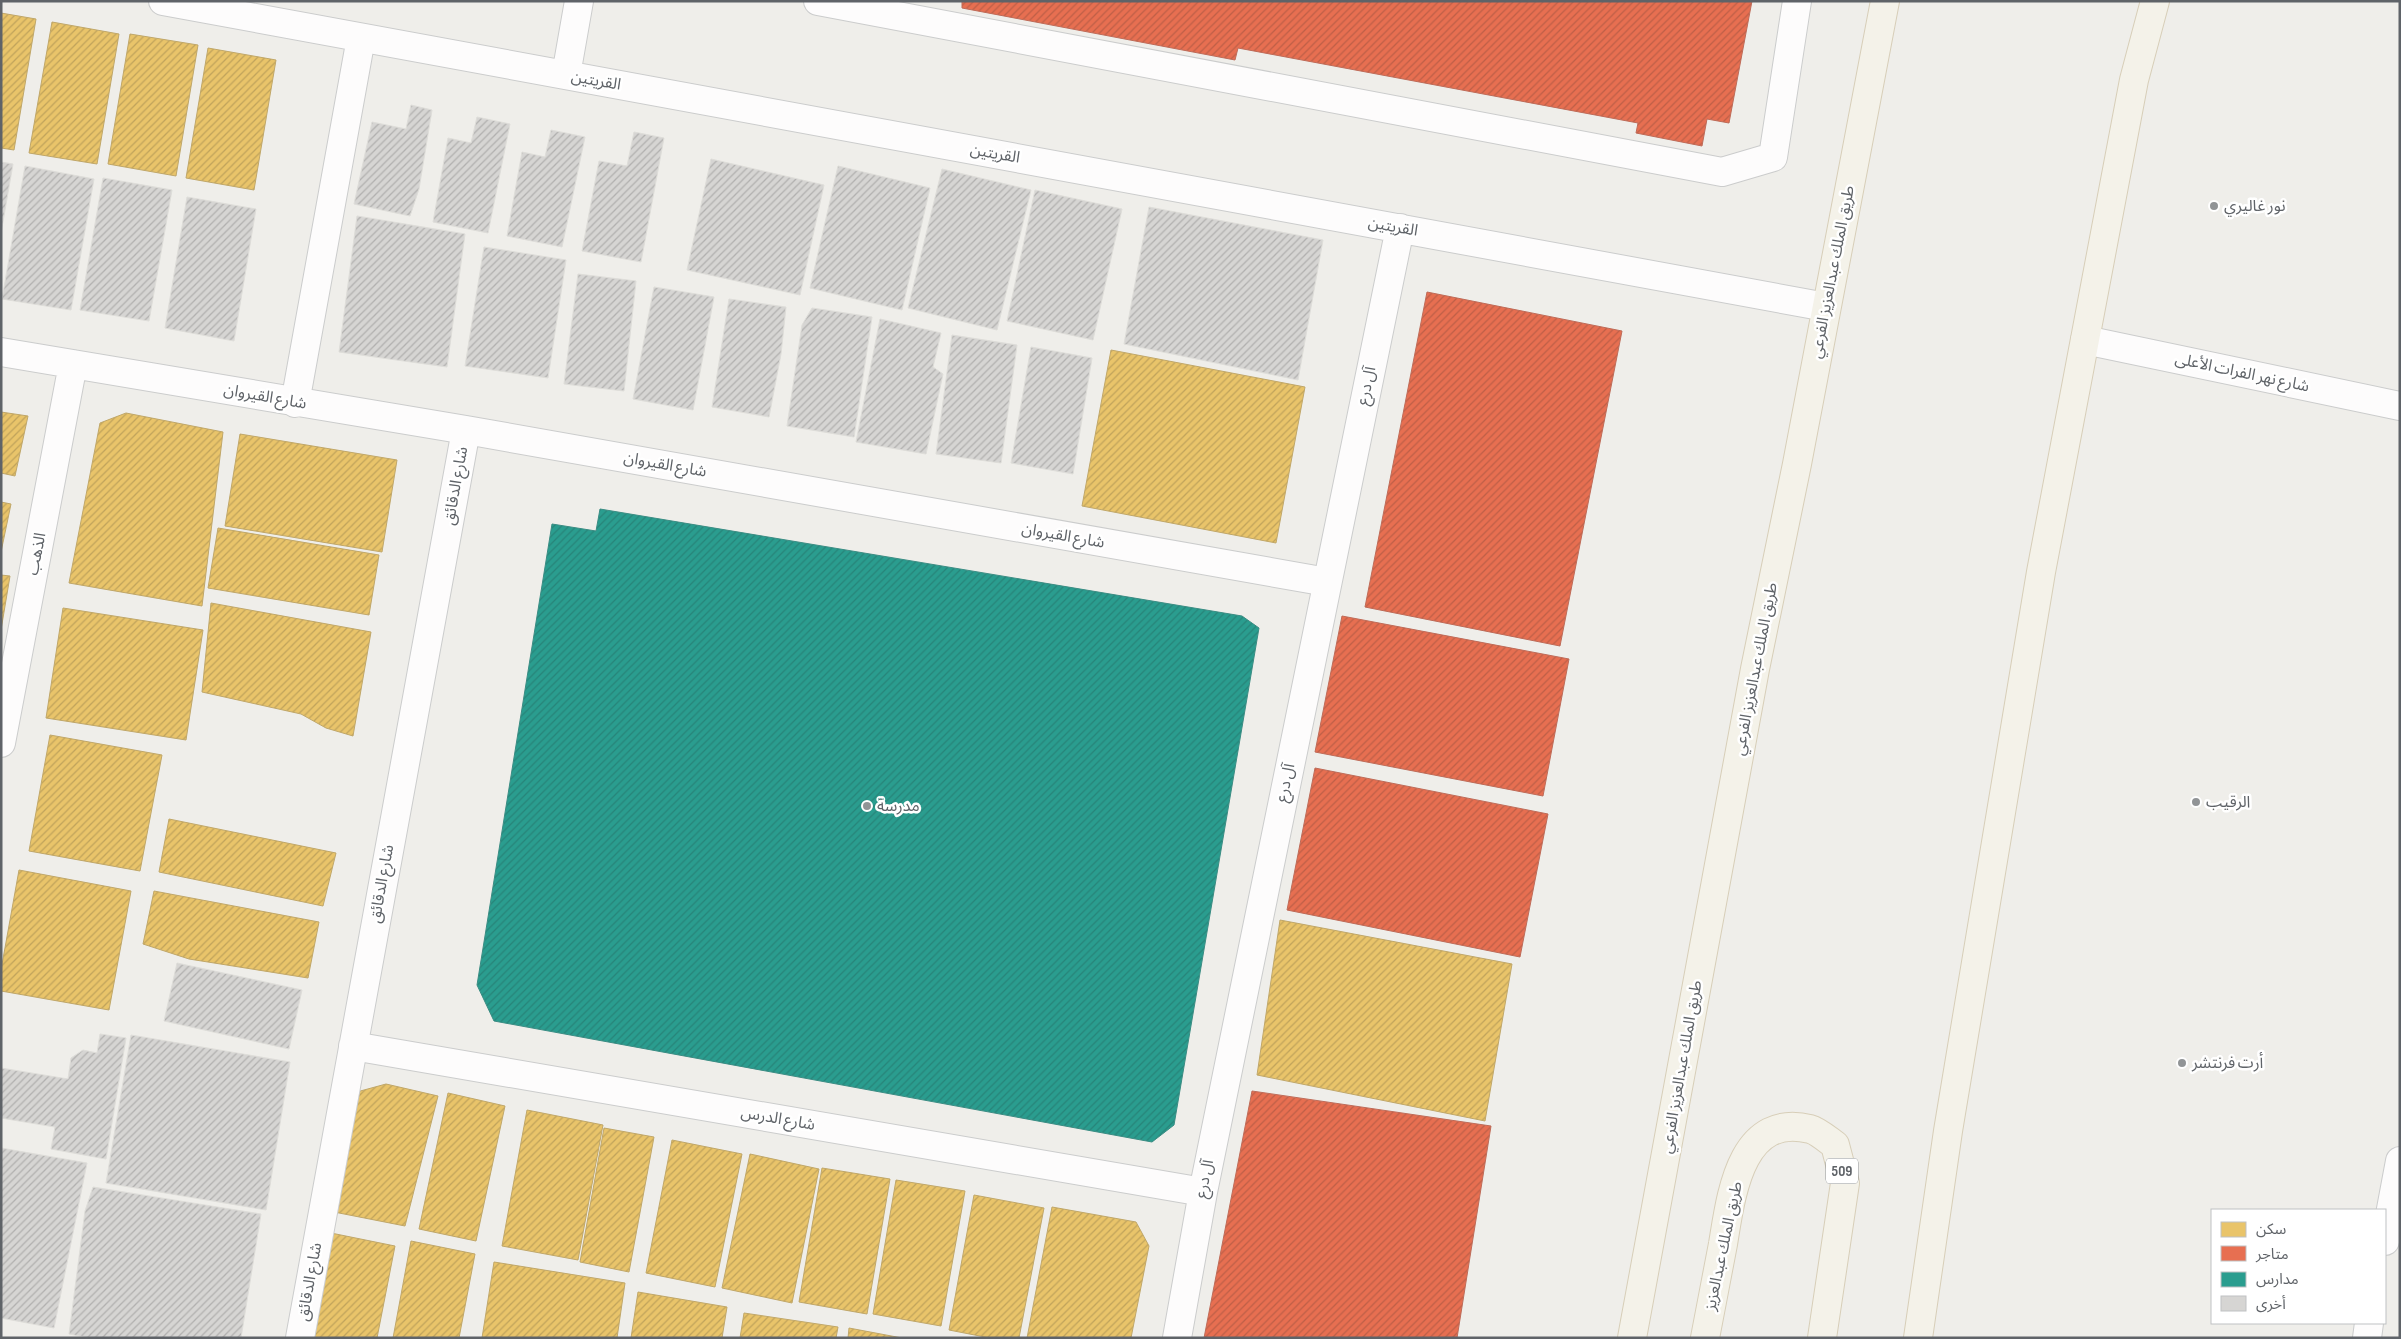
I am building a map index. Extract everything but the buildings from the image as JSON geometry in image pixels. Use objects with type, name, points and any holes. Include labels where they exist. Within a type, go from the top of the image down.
[{"type":"main road","name":"طريق الملك عبدالعزيز الفرعي","points":[[1632,1338],[1754,669],[1798,464],[1884,1]]},
{"type":"main road","points":[[1918,1338],[1948,1131],[2041,572],[2134,80],[2155,1]]},
{"type":"main road","name":"طريق الملك عبدالعزيز","points":[[1705,1338],[1732,1190],[1745,1155],[1764,1135],[1780,1127],[1811,1129],[1836,1145],[1845,1183],[1822,1338]]},
{"type":"street","name":"القريتين","points":[[164,1],[1826,307]]},
{"type":"street","points":[[566,76],[579,1]]},
{"type":"street","points":[[818,1],[1722,172],[1773,157],[1797,1]]},
{"type":"street","points":[[295,403],[361,38]]},
{"type":"street","name":"آل درع","points":[[1177,1338],[1203,1192],[1400,228]]},
{"type":"street","name":"شارع نهر الفرات الأعلى","points":[[2085,340],[2400,406]]},
{"type":"street","name":"شارع القيروان","points":[[1,352],[295,403],[466,430],[1327,582]]},
{"type":"street","name":"الذهب","points":[[1,743],[73,364]]},
{"type":"street","name":"شارع الدقائق","points":[[300,1338],[466,430]]},
{"type":"street","name":"شارع الدرس","points":[[353,1046],[1203,1192]]},
{"type":"street","points":[[2386,1236],[2400,1161]]},
{"type":"street","points":[[2367,1338],[2370,1324]]},
{"type":"place","name":"نور غاليري","points":[[2214,206]]},
{"type":"place","name":"الرقيب","points":[[2196,802]]},
{"type":"place","name":"مدرسة","points":[[867,806]]},
{"type":"place","name":"أرت فرنتشر","points":[[2182,1063]]}]
